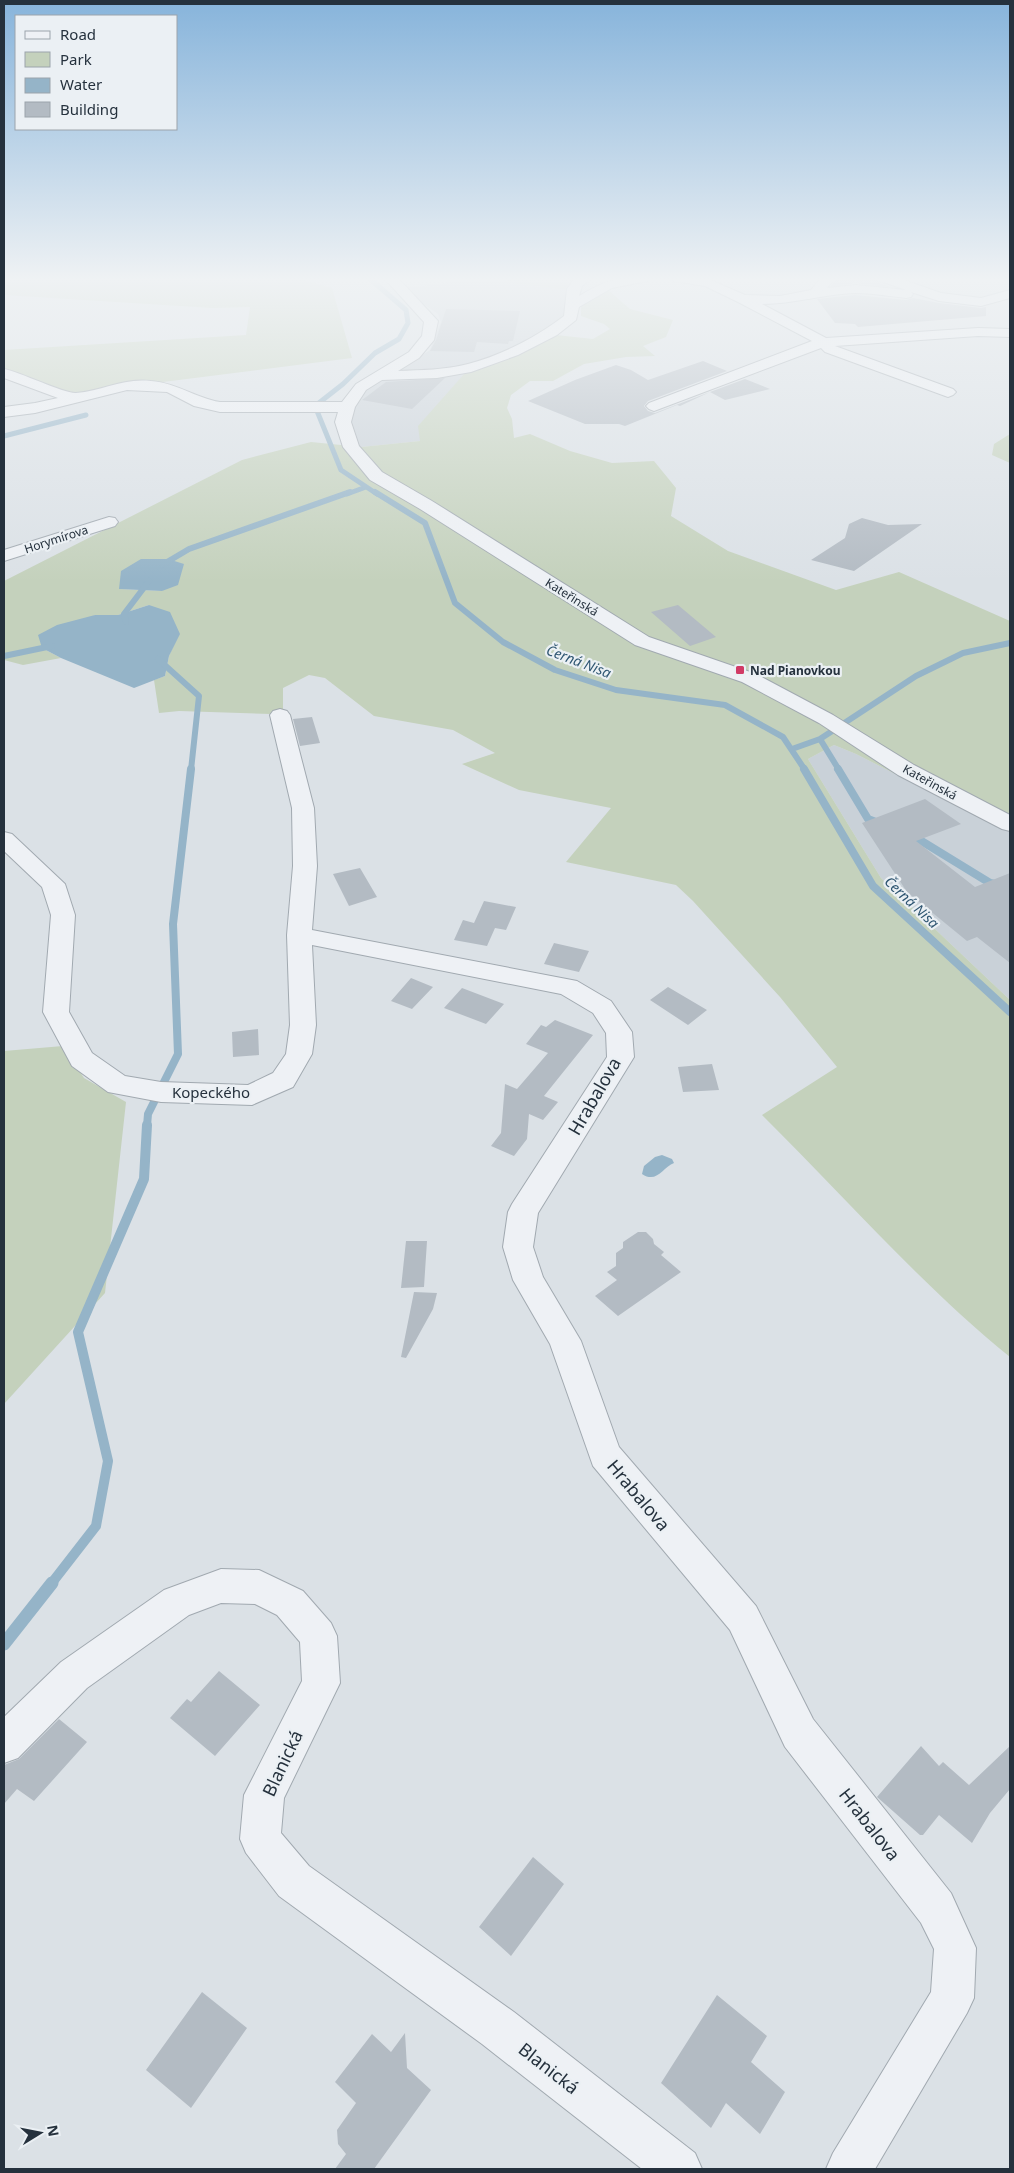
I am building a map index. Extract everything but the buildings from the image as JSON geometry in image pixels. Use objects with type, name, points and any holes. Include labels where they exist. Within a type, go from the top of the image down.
[{"type":"street","points":[[22,379],[73,398]]},
{"type":"street","points":[[4,412],[35,408],[127,385],[151,384],[170,388],[199,403],[220,407],[347,407],[361,387],[374,379]]},
{"type":"street","points":[[654,406],[725,379]]},
{"type":"street","points":[[913,379],[948,392]]},
{"type":"street","name":"Kateřinská","points":[[347,407],[343,422],[352,447],[376,476],[426,505],[642,641],[748,678],[826,719],[906,770],[1010,824]]},
{"type":"street","name":"Horymírova","points":[[4,556],[109,522]]},
{"type":"street","name":"Kopeckého","points":[[4,839],[53,884],[63,915],[56,1012],[82,1059],[118,1085],[161,1092],[252,1095],[283,1080],[299,1054],[302,1034],[299,935],[305,866],[303,808],[280,715]]},
{"type":"street","name":"Hrabalova","points":[[299,935],[568,987],[602,1007],[619,1032],[621,1057],[523,1212],[518,1246],[528,1280],[565,1341],[605,1455],[743,1618],[799,1733],[936,1908],[955,1948],[952,1998],[849,2169]]},
{"type":"street","name":"Blanická","points":[[4,1744],[74,1674],[176,1602],[222,1586],[259,1587],[290,1603],[318,1636],[321,1683],[264,1795],[260,1839],[294,1882],[498,2028],[679,2169]]},
{"type":"shaded area","points":[[385,379],[491,379],[420,441],[361,447],[353,436],[350,413],[359,398],[371,386]]},
{"type":"shaded area","points":[[834,745],[856,754],[982,818],[1010,829],[1010,1000],[881,878],[808,759]]},
{"type":"green space","points":[[19,379],[183,379],[68,394]]},
{"type":"green space","points":[[459,379],[556,379],[530,381],[511,395],[507,408],[512,419],[514,438],[530,434],[570,451],[612,463],[654,461],[676,488],[671,516],[728,551],[836,590],[899,572],[1010,621],[1010,829],[982,818],[856,754],[834,745],[808,759],[881,878],[1010,1000],[1010,1357],[914,1270],[762,1115],[837,1067],[780,997],[693,901],[676,885],[566,862],[611,808],[519,790],[462,764],[495,753],[453,730],[374,716],[325,678],[309,675],[283,688],[283,718],[271,714],[179,711],[159,713],[154,680],[165,676],[169,656],[175,642],[149,605],[118,615],[95,615],[42,648],[61,658],[23,665],[4,660],[4,581],[242,460],[311,442],[361,447],[420,441],[418,426]],"holes":[[[184,564],[162,591],[120,589]]]},
{"type":"green space","points":[[1010,434],[1010,463],[992,455],[994,444]]},
{"type":"green space","points":[[63,1046],[84,1078],[126,1102],[105,1293],[4,1404],[4,1051]]},
{"type":"water","points":[[141,559],[168,559],[184,564],[178,585],[162,591],[119,589],[121,571]]},
{"type":"water","points":[[149,605],[170,612],[180,634],[169,656],[165,676],[134,688],[61,658],[42,648],[38,635],[57,625],[95,615],[118,615]]},
{"type":"water","points":[[662,1155],[672,1159],[674,1163],[656,1176],[647,1177],[642,1174],[644,1166],[655,1157]]},
{"type":"waterway","name":"Černá Nisa","points":[[348,379],[315,406],[341,470],[377,494]]},
{"type":"waterway","points":[[4,436],[86,415]]},
{"type":"waterway","points":[[347,494],[366,487]]},
{"type":"waterway","points":[[162,565],[189,549],[350,492]]},
{"type":"waterway","name":"Černá Nisa","points":[[375,492],[425,523],[455,603],[503,642],[555,670],[616,690],[725,705],[783,737],[805,770]]},
{"type":"waterway","points":[[126,622],[124,614],[149,581]]},
{"type":"waterway","points":[[820,739],[916,676],[963,653],[1010,643]]},
{"type":"waterway","points":[[4,656],[52,646]]},
{"type":"waterway","points":[[158,659],[199,696],[191,770]]},
{"type":"waterway","points":[[792,749],[820,739]]},
{"type":"waterway","points":[[820,739],[839,770]]},
{"type":"waterway","points":[[147,1126],[148,1114],[178,1054],[173,924],[191,769]]},
{"type":"waterway","name":"Černá Nisa","points":[[804,769],[873,886],[1010,1012]]},
{"type":"waterway","points":[[838,769],[868,819],[881,824]]},
{"type":"waterway","points":[[910,834],[990,883],[1010,887]]},
{"type":"waterway","points":[[51,1584],[96,1526],[108,1461],[78,1332],[144,1179],[147,1125]]},
{"type":"waterway","points":[[4,1644],[52,1583]]},
{"type":"place","name":"Nad Pianovkou","points":[[740,670]]}]
